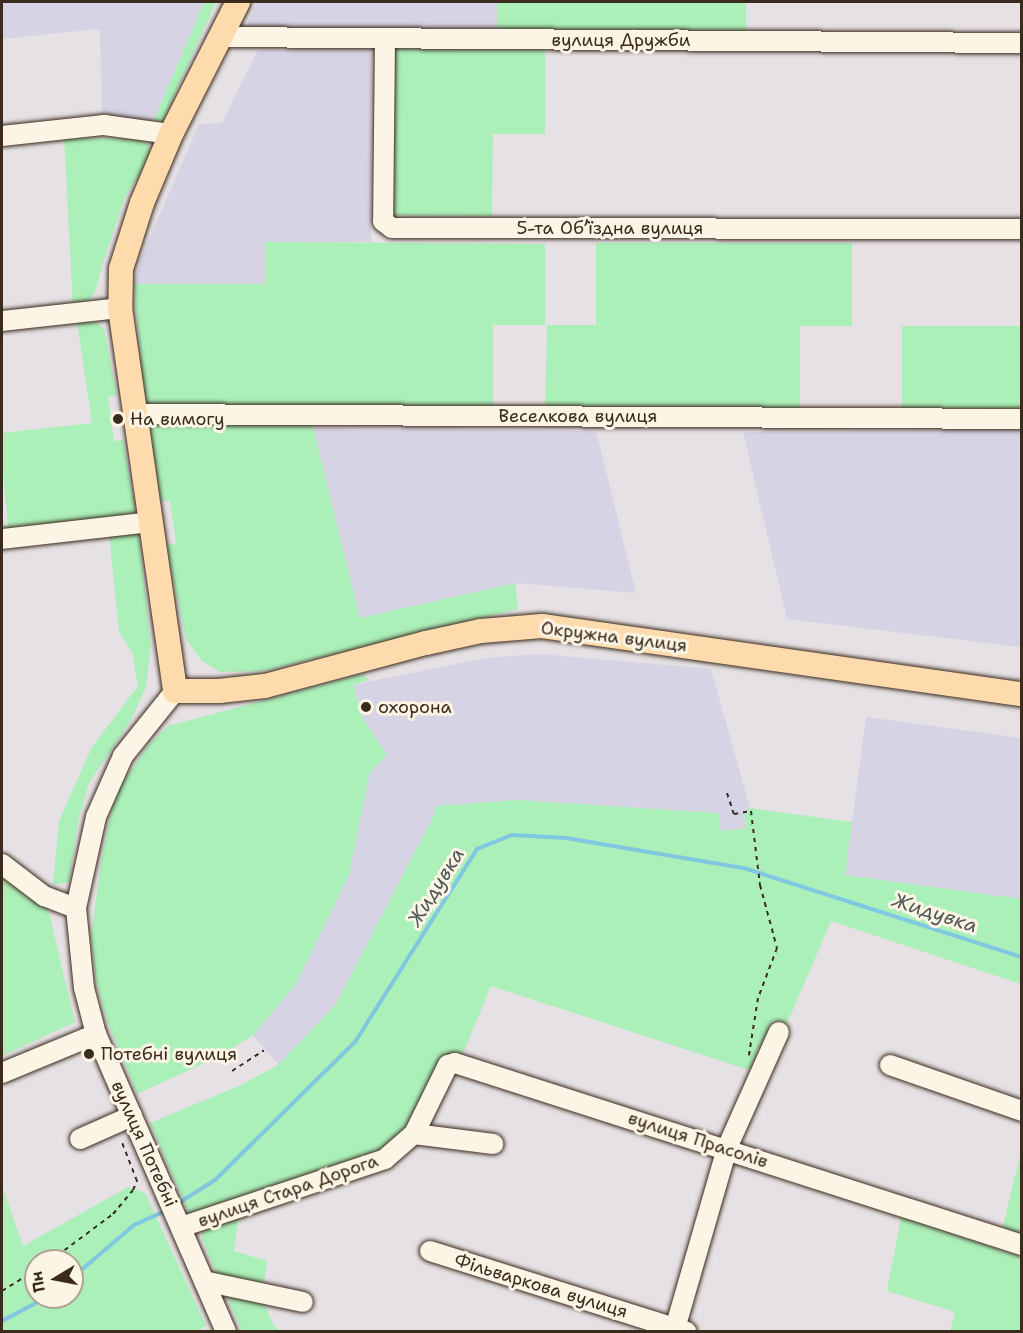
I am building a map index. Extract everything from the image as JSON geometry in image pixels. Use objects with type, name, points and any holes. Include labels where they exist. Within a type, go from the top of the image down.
[{"type":"main road","points":[[175,691],[120,308],[120,268],[142,203],[171,134],[238,2]]},
{"type":"main road","name":"Окружна вулиця","points":[[175,691],[219,691],[265,686],[426,643],[481,631],[542,626],[1022,694]]},
{"type":"street","name":"вулиця Дружби","points":[[220,37],[1022,43]]},
{"type":"street","name":"5-та Обʼїздна вулиця","points":[[385,39],[383,221],[392,228],[1022,229]]},
{"type":"street","points":[[2,136],[104,125],[171,134]]},
{"type":"street","points":[[2,321],[120,308]]},
{"type":"street","name":"Веселкова вулиця","points":[[134,414],[1022,419]]},
{"type":"street","points":[[2,539],[151,522]]},
{"type":"street","name":"вулиця Потебні","points":[[175,691],[123,756],[96,817],[76,908],[84,988],[123,1120],[166,1194],[179,1222],[204,1281],[220,1329]]},
{"type":"street","points":[[2,864],[44,896],[76,908]]},
{"type":"street","points":[[679,1330],[727,1148],[779,1032]]},
{"type":"street","points":[[2,1073],[96,1034]]},
{"type":"street","name":"вулиця Прасолів","points":[[414,1134],[448,1065],[455,1063],[727,1148],[1022,1245]]},
{"type":"street","points":[[890,1065],[1022,1111]]},
{"type":"street","points":[[80,1139],[123,1120]]},
{"type":"street","points":[[414,1134],[493,1144]]},
{"type":"street","name":"вулиця Стара Дорога","points":[[179,1222],[357,1170],[384,1159],[414,1134]]},
{"type":"street","name":"Фільваркова вулиця","points":[[430,1251],[679,1330]]},
{"type":"street","points":[[204,1281],[303,1302]]},
{"type":"path","points":[[727,793],[734,814],[751,811],[760,885],[777,948],[758,999],[748,1054],[759,1077]]},
{"type":"path","points":[[232,1071],[264,1050]]},
{"type":"path","points":[[66,1249],[113,1214],[137,1181],[123,1120]]},
{"type":"path","points":[[2,1291],[24,1277]]},
{"type":"shaded area","points":[[2,2],[204,2],[152,125],[102,118],[100,29],[2,39]]},
{"type":"shaded area","points":[[257,2],[497,2],[497,30],[246,29]]},
{"type":"shaded area","points":[[258,50],[371,50],[371,242],[266,242],[265,284],[134,284],[141,258],[199,124],[222,123]]},
{"type":"shaded area","points":[[312,428],[596,431],[636,593],[515,583],[360,619]]},
{"type":"shaded area","points":[[1021,430],[1021,647],[787,619],[743,432]]},
{"type":"shaded area","points":[[540,654],[711,669],[750,808],[744,815],[746,828],[720,831],[718,813],[516,800],[437,806],[336,1004],[279,1065],[253,1035],[296,984],[349,875],[370,772],[387,755],[362,717],[353,685],[486,658]]},
{"type":"shaded area","points":[[866,717],[1021,738],[1021,899],[845,875]]},
{"type":"green space","points":[[204,2],[216,2],[162,123],[152,125]]},
{"type":"green space","points":[[497,2],[746,2],[746,33],[497,30]]},
{"type":"green space","points":[[391,49],[545,50],[545,134],[493,134],[492,216],[391,215]]},
{"type":"green space","points":[[64,138],[137,139],[147,143],[152,154],[125,197],[102,265],[95,294],[95,292],[86,303],[73,307]]},
{"type":"green space","points":[[265,242],[545,244],[545,325],[493,325],[493,407],[145,409],[134,284],[265,284]]},
{"type":"green space","points":[[596,243],[852,243],[852,326],[800,326],[800,408],[545,407],[547,325],[596,325]]},
{"type":"green space","points":[[93,320],[104,329],[117,395],[108,397],[114,441],[123,440],[137,518],[9,533],[2,462],[2,433],[92,423],[77,322]]},
{"type":"green space","points":[[902,326],[1021,326],[1021,409],[902,408]]},
{"type":"green space","points":[[311,420],[360,618],[515,583],[518,609],[263,671],[220,672],[201,660],[186,639],[166,545],[176,543],[170,501],[161,501],[147,421]]},
{"type":"green space","points":[[138,529],[151,646],[146,687],[131,720],[89,783],[78,822],[69,882],[53,885],[59,821],[92,747],[138,686],[132,652],[119,632],[109,534]]},
{"type":"green space","points":[[362,674],[369,680],[353,685],[362,717],[387,755],[370,772],[349,875],[296,984],[253,1035],[222,1055],[137,1094],[108,1023],[97,985],[91,937],[101,862],[112,807],[120,786],[149,744],[168,726]]},
{"type":"green space","points":[[516,800],[718,813],[721,831],[746,828],[744,815],[750,808],[852,822],[845,875],[1021,899],[1021,984],[831,921],[786,1026],[773,1020],[749,1070],[491,986],[461,1058],[412,1123],[377,1155],[190,1216],[150,1123],[239,1086],[278,1065],[336,1004],[434,815],[436,806]]},
{"type":"green space","points":[[2,876],[48,909],[75,1022],[2,1056]]},
{"type":"green space","points":[[1021,1151],[1021,1236],[1002,1230]]},
{"type":"green space","points":[[2,1186],[23,1246],[128,1187],[145,1193],[206,1326],[196,1332],[2,1331]]},
{"type":"green space","points":[[239,1215],[234,1251],[267,1261],[263,1290],[218,1278],[201,1236],[209,1224]]},
{"type":"green space","points":[[901,1217],[1021,1257],[1021,1331],[950,1331],[955,1312],[887,1291]]},
{"type":"green space","points":[[226,1294],[262,1299],[274,1326],[281,1331],[242,1331]]},
{"type":"waterway","name":"Жидувка","points":[[177,1204],[215,1180],[355,1042],[477,849],[512,835],[566,838],[744,868],[1022,957]]},
{"type":"waterway","name":"Жидувка","points":[[84,1268],[134,1225],[168,1210]]},
{"type":"waterway","name":"Жидувка","points":[[2,1321],[24,1309]]},
{"type":"place","name":"На вимогу","points":[[118,419]]},
{"type":"place","name":"охорона","points":[[366,707]]},
{"type":"place","name":"Потебні вулиця","points":[[89,1054]]}]
